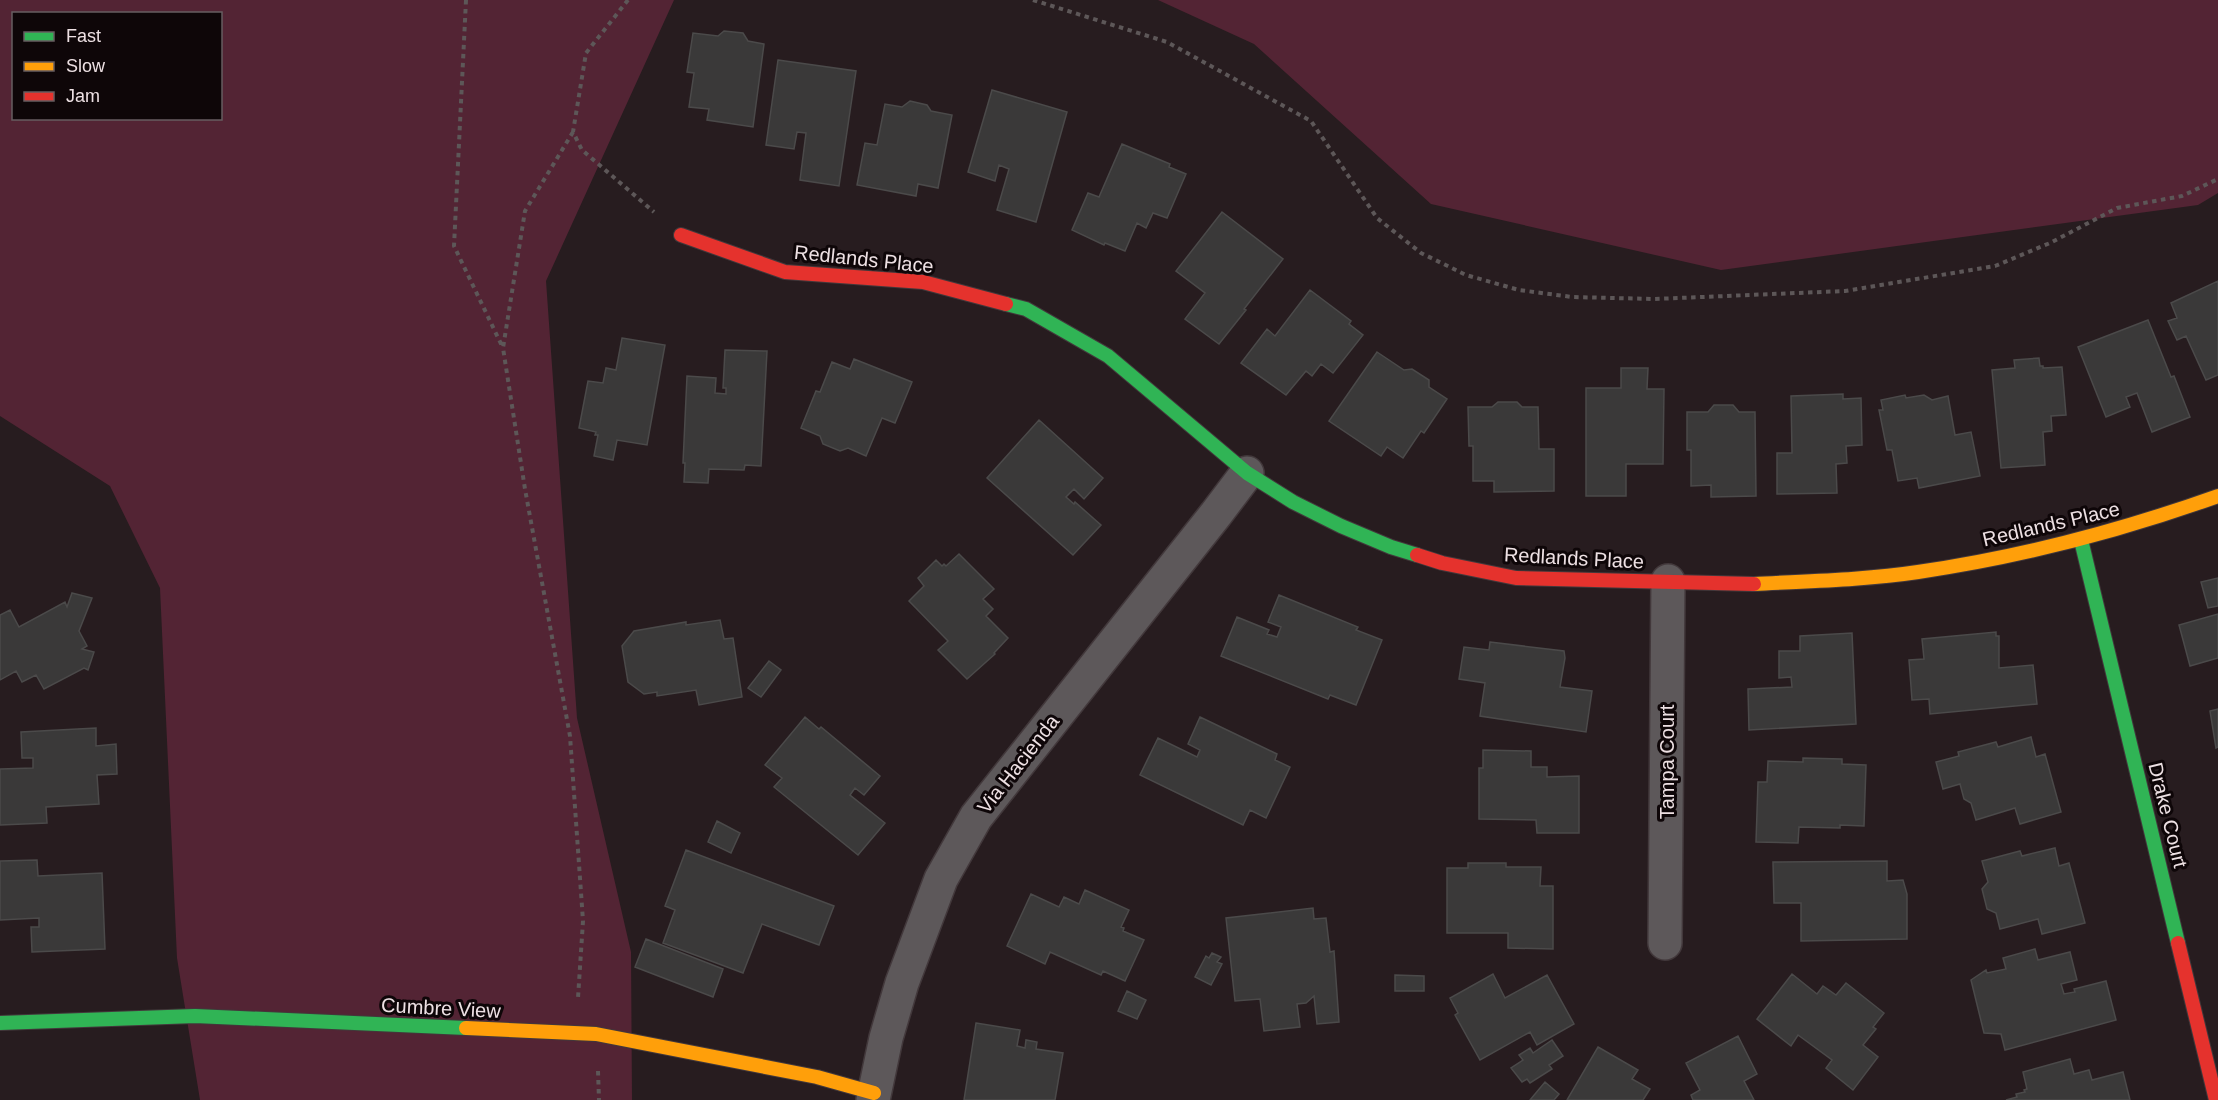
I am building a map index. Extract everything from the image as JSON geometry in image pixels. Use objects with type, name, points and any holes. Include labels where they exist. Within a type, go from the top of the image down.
[{"type":"street","name":"Redlands Place","points":[[681,235],[785,272],[923,282],[1026,309],[1108,356],[1247,473],[1293,502],[1391,547],[1442,564],[1516,578],[1749,584],[1832,580],[1916,572],[1999,558],[2081,540],[2160,517],[2218,496]]},
{"type":"street","name":"Via Hacienda","points":[[874,1097],[902,983],[921,930],[941,879],[976,817],[1247,473]]},
{"type":"street","name":"Drake Court","points":[[2081,540],[2216,1100]]},
{"type":"street","name":"Tampa Court","points":[[1665,943],[1668,581]]},
{"type":"street","name":"Cumbre View","points":[[0,1023],[195,1016],[576,1035],[596,1034],[817,1077],[874,1097]]},
{"type":"path","points":[[466,0],[453,246],[503,348],[525,489],[570,736],[584,921],[576,1035]]},
{"type":"path","points":[[503,348],[525,211],[573,132],[586,53],[628,0]]},
{"type":"path","points":[[1033,0],[1167,42],[1311,121],[1377,218],[1420,253],[1466,275],[1519,290],[1572,297],[1654,299],[1856,289],[1995,267],[2050,243],[2117,208],[2182,196],[2218,179]]},
{"type":"path","points":[[573,132],[582,150],[681,235]]},
{"type":"shaded area","points":[[0,0],[674,0],[546,281],[577,718],[631,952],[632,1100],[200,1100],[177,958],[160,588],[110,486],[0,416]]},
{"type":"shaded area","points":[[1158,0],[2218,0],[2218,193],[2198,205],[1721,270],[1431,204],[1254,44]]},
{"type":"building","points":[[724,31],[743,33],[748,41],[764,44],[753,127],[707,120],[709,109],[689,107],[694,73],[687,72],[693,33],[718,36]]},
{"type":"building","points":[[778,60],[856,71],[839,186],[800,180],[806,133],[797,132],[794,149],[766,145]]},
{"type":"building","points":[[992,90],[1067,112],[1036,222],[997,210],[1009,169],[999,165],[995,181],[968,172]]},
{"type":"building","points":[[910,101],[927,105],[931,111],[952,115],[938,188],[918,184],[916,196],[857,185],[865,143],[877,145],[885,104],[902,107]]},
{"type":"building","points":[[1122,144],[1170,164],[1169,167],[1186,174],[1167,218],[1153,213],[1146,228],[1137,223],[1125,251],[1105,243],[1104,245],[1072,230],[1088,193],[1099,197]]},
{"type":"building","points":[[1222,212],[1283,259],[1219,344],[1185,319],[1205,293],[1176,271]]},
{"type":"building","points":[[2218,281],[2218,375],[2206,380],[2186,336],[2177,340],[2168,321],[2177,318],[2171,303]]},
{"type":"building","points":[[1310,290],[1351,321],[1349,324],[1363,335],[1333,373],[1321,364],[1312,376],[1306,371],[1286,395],[1241,363],[1267,329],[1275,336]]},
{"type":"building","points":[[2148,320],[2190,417],[2152,432],[2137,393],[2126,397],[2130,407],[2106,417],[2078,347]]},
{"type":"building","points":[[622,338],[665,345],[647,445],[617,440],[613,460],[594,456],[598,435],[595,435],[596,432],[579,428],[588,381],[603,383],[606,368],[616,370]]},
{"type":"building","points":[[725,350],[767,351],[761,466],[745,465],[744,470],[709,469],[708,483],[684,482],[687,376],[716,378],[715,393],[726,394],[726,388],[723,388]]},
{"type":"building","points":[[1377,352],[1404,370],[1412,369],[1429,380],[1429,387],[1447,399],[1424,433],[1421,431],[1403,458],[1387,447],[1381,456],[1329,421]]},
{"type":"building","points":[[2039,358],[2040,366],[2043,368],[2062,367],[2066,415],[2051,416],[2052,431],[2043,432],[2045,465],[2001,468],[1992,370],[2015,368],[2014,360]]},
{"type":"building","points":[[854,359],[912,382],[895,423],[882,418],[866,456],[848,448],[840,451],[823,444],[820,436],[801,428],[816,391],[820,392],[832,362],[850,369]]},
{"type":"building","points":[[1621,368],[1648,368],[1647,389],[1664,389],[1663,464],[1626,464],[1626,496],[1586,496],[1586,388],[1621,388]]},
{"type":"building","points":[[1843,394],[1843,399],[1861,398],[1862,445],[1846,446],[1847,463],[1836,464],[1837,493],[1777,494],[1777,453],[1792,453],[1791,396]]},
{"type":"building","points":[[1905,395],[1906,398],[1924,395],[1932,400],[1948,396],[1955,435],[1971,432],[1980,476],[1919,488],[1917,478],[1898,481],[1892,450],[1887,450],[1879,410],[1883,410],[1881,400]]},
{"type":"building","points":[[1498,402],[1517,402],[1522,407],[1538,407],[1539,449],[1554,449],[1554,491],[1494,492],[1494,481],[1473,481],[1473,446],[1469,446],[1468,407],[1492,407]]},
{"type":"building","points":[[1714,405],[1733,405],[1739,412],[1755,412],[1756,496],[1711,497],[1711,485],[1691,486],[1691,450],[1687,450],[1687,412],[1708,412]]},
{"type":"building","points":[[1039,420],[1103,478],[1084,499],[1074,489],[1066,497],[1101,525],[1073,555],[987,478]]},
{"type":"building","points":[[959,554],[994,589],[983,599],[993,609],[986,616],[1008,638],[995,654],[967,679],[938,650],[948,641],[909,601],[924,586],[918,578],[936,560],[942,566],[944,564],[946,566]]},
{"type":"building","points":[[2218,578],[2218,606],[2208,608],[2201,582]]},
{"type":"building","points":[[72,593],[92,598],[79,631],[87,646],[82,649],[94,652],[88,670],[84,668],[44,689],[36,675],[22,682],[16,671],[0,680],[0,615],[10,610],[19,627],[65,602],[67,607]]},
{"type":"building","points":[[1279,595],[1358,627],[1356,630],[1382,640],[1356,705],[1330,695],[1328,699],[1221,656],[1237,617],[1269,630],[1267,634],[1277,637],[1281,627],[1268,622]]},
{"type":"building","points":[[2218,614],[2218,658],[2190,666],[2179,625]]},
{"type":"building","points":[[720,620],[724,639],[733,638],[742,697],[699,705],[696,690],[657,696],[657,692],[644,694],[628,682],[622,646],[634,631],[686,622],[686,625]]},
{"type":"building","points":[[1996,632],[1996,636],[1999,636],[1999,668],[2033,665],[2037,704],[1930,714],[1929,699],[1912,700],[1909,660],[1924,659],[1922,639]]},
{"type":"building","points":[[1852,633],[1856,724],[1749,730],[1748,689],[1792,687],[1791,677],[1779,678],[1779,651],[1800,651],[1800,636]]},
{"type":"building","points":[[1490,642],[1564,651],[1560,687],[1592,691],[1586,732],[1480,716],[1485,683],[1459,679],[1464,647],[1489,650]]},
{"type":"building","points":[[769,661],[781,670],[761,697],[748,688]]},
{"type":"building","points":[[2218,709],[2218,747],[2216,748],[2210,711]]},
{"type":"building","points":[[805,717],[819,729],[821,727],[880,776],[864,795],[855,788],[850,795],[885,823],[858,855],[774,787],[782,778],[765,765]]},
{"type":"building","points":[[1200,717],[1277,754],[1275,760],[1290,767],[1266,818],[1250,810],[1243,825],[1140,775],[1158,738],[1197,757],[1200,750],[1188,744]]},
{"type":"building","points":[[96,728],[96,746],[116,744],[117,774],[97,775],[99,804],[46,807],[47,823],[0,825],[0,769],[33,768],[33,758],[22,758],[21,732]]},
{"type":"building","points":[[2031,737],[2036,757],[2045,754],[2061,812],[2020,824],[2015,808],[1976,820],[1971,803],[1964,799],[1960,784],[1943,789],[1936,762],[1959,756],[1958,752],[1996,742],[1998,747]]},
{"type":"building","points":[[1483,750],[1531,751],[1531,767],[1547,767],[1547,777],[1579,776],[1579,833],[1537,833],[1536,820],[1479,819],[1479,768],[1483,768]]},
{"type":"building","points":[[1803,758],[1842,759],[1842,764],[1866,765],[1864,826],[1799,827],[1798,843],[1756,842],[1758,782],[1767,782],[1768,761],[1803,762]]},
{"type":"building","points":[[717,821],[740,833],[731,853],[708,842]]},
{"type":"building","points":[[2055,848],[2059,866],[2069,863],[2085,923],[2042,934],[2038,919],[2000,929],[1996,913],[1987,909],[1982,889],[1988,882],[1982,861],[2020,851],[2022,856]]},
{"type":"building","points":[[686,850],[834,906],[819,945],[762,924],[743,973],[663,943],[675,910],[665,906]]},
{"type":"building","points":[[37,860],[38,876],[102,873],[105,949],[32,952],[31,927],[39,927],[39,918],[0,920],[0,861]]},
{"type":"building","points":[[1887,861],[1887,881],[1903,880],[1907,894],[1907,939],[1801,941],[1801,903],[1774,903],[1773,862]]},
{"type":"building","points":[[1468,863],[1506,863],[1506,867],[1541,867],[1540,886],[1553,886],[1553,949],[1508,948],[1508,933],[1447,933],[1447,868],[1468,868]]},
{"type":"building","points":[[1085,890],[1129,910],[1121,927],[1124,928],[1123,931],[1144,940],[1125,981],[1103,971],[1101,975],[1050,952],[1045,964],[1007,946],[1031,894],[1059,907],[1064,897],[1079,904]]},
{"type":"building","points":[[1313,908],[1314,919],[1326,918],[1330,952],[1334,951],[1339,1022],[1317,1024],[1314,996],[1306,1003],[1297,1004],[1300,1027],[1264,1031],[1260,999],[1235,1001],[1226,918]]},
{"type":"building","points":[[646,939],[723,969],[713,997],[635,967]]},
{"type":"building","points":[[2035,949],[2038,960],[2070,952],[2077,980],[2061,984],[2064,994],[2075,992],[2074,989],[2106,981],[2116,1020],[2005,1050],[2001,1034],[1984,1033],[1971,980],[1986,970],[1987,973],[2006,969],[2003,958]]},
{"type":"building","points":[[1212,953],[1221,957],[1217,962],[1222,964],[1211,985],[1195,977],[1206,956],[1209,958]]},
{"type":"building","points":[[1493,974],[1505,998],[1547,975],[1574,1024],[1537,1045],[1530,1032],[1480,1060],[1455,1015],[1458,1013],[1450,998]]},
{"type":"building","points":[[1792,974],[1817,994],[1823,986],[1836,995],[1846,983],[1884,1013],[1873,1027],[1876,1029],[1863,1045],[1878,1057],[1853,1090],[1826,1068],[1832,1060],[1798,1035],[1791,1046],[1757,1019]]},
{"type":"building","points":[[1395,975],[1424,976],[1424,991],[1395,991]]},
{"type":"building","points":[[1127,991],[1146,1000],[1137,1019],[1118,1011]]},
{"type":"building","points":[[976,1023],[1020,1030],[1017,1046],[1025,1048],[1026,1040],[1037,1042],[1036,1049],[1063,1053],[1055,1100],[964,1100]]},
{"type":"building","points":[[1738,1036],[1757,1074],[1744,1081],[1754,1100],[1693,1100],[1691,1095],[1700,1090],[1686,1063]]},
{"type":"building","points":[[1552,1040],[1563,1056],[1549,1065],[1552,1069],[1530,1083],[1527,1079],[1522,1082],[1511,1068],[1523,1060],[1519,1055],[1530,1048],[1533,1053]]},
{"type":"building","points":[[1598,1047],[1638,1070],[1632,1079],[1650,1089],[1643,1100],[1567,1100]]},
{"type":"building","points":[[2070,1059],[2074,1074],[2089,1070],[2092,1080],[2123,1072],[2130,1100],[2006,1100],[2017,1097],[2016,1094],[2025,1092],[2024,1090],[2027,1089],[2023,1072]]},
{"type":"building","points":[[1545,1082],[1559,1094],[1554,1100],[1530,1100]]},
{"type":"traffic: fast","points":[[1006,304],[1026,309],[1108,356],[1247,473],[1293,502],[1341,526],[1417,555]]},
{"type":"traffic: fast","points":[[2081,540],[2178,943]]},
{"type":"traffic: fast","points":[[0,1023],[195,1016],[466,1028]]},
{"type":"traffic: slow","points":[[1754,584],[1898,575],[1995,559],[2144,521],[2218,496]]},
{"type":"traffic: slow","points":[[466,1028],[596,1034],[817,1077],[874,1093]]},
{"type":"traffic: jam","points":[[681,235],[785,272],[923,282],[1006,304]]},
{"type":"traffic: jam","points":[[1417,555],[1442,563],[1516,578],[1754,584]]},
{"type":"traffic: jam","points":[[2178,943],[2216,1100]]}]
